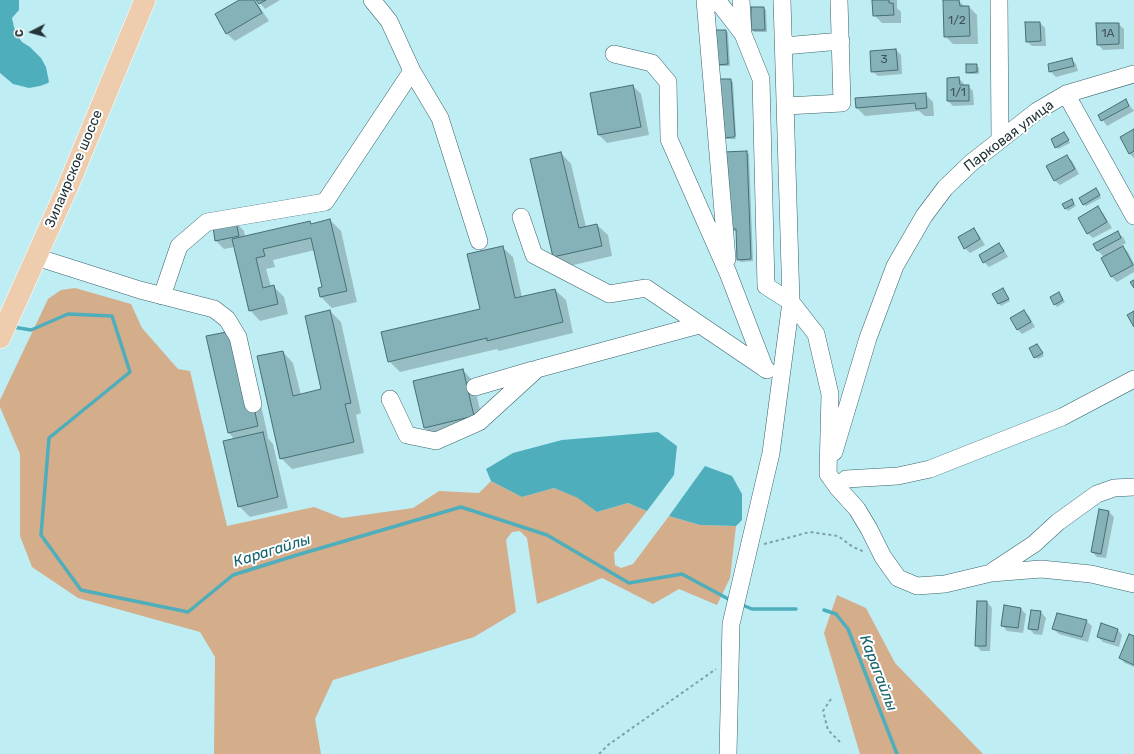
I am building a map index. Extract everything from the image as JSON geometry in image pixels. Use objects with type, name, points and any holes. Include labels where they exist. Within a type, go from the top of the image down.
[{"type":"main road","name":"Зилаирское шоссе","points":[[0,338],[68,186],[145,0]]},
{"type":"street","points":[[372,0],[390,22],[412,71],[440,118],[479,241]]},
{"type":"street","points":[[706,0],[728,273]]},
{"type":"street","points":[[717,0],[743,34],[761,79],[766,286],[791,302],[816,334],[830,394],[828,474],[838,488],[857,509],[884,557],[898,578],[917,586],[945,584],[991,573],[1041,569],[1091,574],[1134,584]]},
{"type":"street","points":[[741,0],[743,34]]},
{"type":"street","points":[[725,753],[731,624],[771,453],[791,302],[782,0]]},
{"type":"street","points":[[786,106],[842,103],[839,0]]},
{"type":"street","points":[[999,0],[1000,139]]},
{"type":"street","points":[[784,46],[840,41]]},
{"type":"street","points":[[614,54],[652,63],[668,82],[669,139],[728,273],[765,369]]},
{"type":"street","points":[[162,296],[179,246],[207,222],[325,202],[412,71]]},
{"type":"street","name":"Парковая улица","points":[[828,474],[868,338],[895,266],[924,216],[945,188],[971,163],[1037,111],[1066,94],[1134,74]]},
{"type":"street","points":[[1066,94],[1134,216]]},
{"type":"street","points":[[521,217],[534,254],[609,294],[646,288],[765,369],[781,378]]},
{"type":"street","points":[[36,257],[162,296],[214,310],[227,319],[238,337],[253,404]]},
{"type":"street","points":[[475,387],[699,325]]},
{"type":"street","points":[[390,399],[407,435],[436,441],[479,422],[537,369]]},
{"type":"street","points":[[838,488],[846,480],[898,476],[930,469],[1062,417],[1134,379]]},
{"type":"street","points":[[991,573],[1034,544],[1058,522],[1097,494],[1114,488],[1134,487]]},
{"type":"path","points":[[749,547],[810,532],[838,536],[853,548],[866,553]]},
{"type":"path","points":[[599,754],[608,745],[730,659]]},
{"type":"path","points":[[830,699],[823,711],[828,730],[840,742]]},
{"type":"shaded area","points":[[75,288],[131,304],[142,328],[178,369],[190,371],[227,526],[314,507],[342,518],[413,508],[439,491],[479,493],[491,481],[522,497],[554,488],[579,498],[597,512],[628,503],[647,511],[614,553],[615,565],[621,568],[633,564],[669,516],[700,525],[736,526],[730,578],[717,605],[679,589],[653,604],[602,578],[537,604],[527,538],[520,531],[512,532],[506,540],[516,612],[474,637],[333,680],[315,719],[321,754],[214,754],[215,657],[200,632],[78,598],[32,567],[20,536],[20,454],[0,407],[0,400],[48,299],[61,290]]},
{"type":"shaded area","points":[[837,595],[866,608],[895,663],[983,754],[860,754],[824,633]]},
{"type":"water","points":[[0,0],[19,0],[19,10],[12,18],[14,27],[22,42],[30,47],[41,58],[46,67],[48,83],[29,88],[13,84],[0,73]]},
{"type":"water","points":[[658,432],[677,446],[674,475],[647,511],[628,503],[597,512],[578,498],[554,488],[522,497],[491,481],[486,469],[513,453],[562,440]]},
{"type":"water","points":[[705,466],[732,476],[742,494],[742,520],[736,526],[700,525],[669,516]]},
{"type":"building","points":[[239,0],[254,0],[262,13],[226,34],[215,14]]},
{"type":"building","points":[[256,0],[266,0],[259,4]]},
{"type":"building","points":[[872,0],[889,0],[889,3],[893,3],[894,15],[873,16]]},
{"type":"building","points":[[943,0],[959,0],[960,6],[969,6],[970,36],[944,37]]},
{"type":"building","points":[[751,7],[764,7],[765,30],[751,30]]},
{"type":"building","points":[[1025,22],[1040,22],[1041,41],[1026,42]]},
{"type":"building","points":[[1096,23],[1119,23],[1119,44],[1097,45]]},
{"type":"building","points":[[715,30],[726,30],[728,64],[717,65]]},
{"type":"building","points":[[896,49],[898,70],[871,72],[870,51]]},
{"type":"building","points":[[1072,58],[1074,66],[1049,72],[1048,64]]},
{"type":"building","points":[[966,64],[977,64],[977,72],[966,73]]},
{"type":"building","points":[[959,77],[960,85],[969,85],[969,101],[947,101],[947,78]]},
{"type":"building","points":[[718,79],[731,79],[735,137],[722,138]]},
{"type":"building","points":[[633,85],[641,127],[598,135],[590,93]]},
{"type":"building","points":[[926,93],[927,108],[916,109],[915,103],[856,108],[855,98]]},
{"type":"building","points":[[1126,99],[1129,106],[1101,121],[1098,115]]},
{"type":"building","points":[[1134,129],[1134,151],[1129,154],[1120,137]]},
{"type":"building","points":[[1064,132],[1069,140],[1055,148],[1051,139]]},
{"type":"building","points":[[747,151],[751,259],[737,260],[736,229],[727,229],[724,152]]},
{"type":"building","points":[[561,152],[579,228],[597,224],[602,246],[553,257],[530,159]]},
{"type":"building","points":[[1067,155],[1075,169],[1054,181],[1046,166]]},
{"type":"building","points":[[1096,188],[1100,195],[1083,205],[1079,198]]},
{"type":"building","points":[[1072,199],[1074,204],[1065,209],[1062,204]]},
{"type":"building","points":[[1098,206],[1107,222],[1087,234],[1078,218]]},
{"type":"building","points":[[330,219],[347,291],[320,297],[318,288],[322,287],[311,238],[263,249],[265,256],[256,258],[263,288],[274,285],[278,304],[249,311],[232,239],[310,221],[311,224]]},
{"type":"building","points":[[236,222],[239,236],[215,241],[213,227]]},
{"type":"building","points":[[974,228],[980,239],[964,249],[958,237]]},
{"type":"building","points":[[1118,231],[1121,238],[1097,251],[1093,244]]},
{"type":"building","points":[[999,243],[1004,251],[983,263],[979,255]]},
{"type":"building","points":[[503,246],[515,298],[555,289],[563,322],[487,341],[487,338],[388,362],[381,332],[480,309],[467,254]]},
{"type":"building","points":[[1123,246],[1133,265],[1111,277],[1101,258]]},
{"type":"building","points":[[1134,280],[1134,288],[1130,282]]},
{"type":"building","points":[[1003,288],[1009,299],[998,304],[992,294]]},
{"type":"building","points":[[1059,292],[1063,300],[1054,305],[1050,297]]},
{"type":"building","points":[[330,310],[351,403],[345,404],[354,442],[280,459],[257,356],[283,351],[293,396],[321,389],[305,316]]},
{"type":"building","points":[[1024,310],[1031,322],[1017,330],[1010,318]]},
{"type":"building","points":[[1134,311],[1134,327],[1127,315]]},
{"type":"building","points":[[237,330],[258,426],[228,433],[206,336]]},
{"type":"building","points":[[1037,344],[1043,353],[1034,358],[1029,348]]},
{"type":"building","points":[[463,369],[474,416],[424,428],[413,381]]},
{"type":"building","points":[[263,432],[278,497],[238,507],[223,441]]},
{"type":"building","points":[[1099,509],[1109,511],[1101,554],[1091,552]]},
{"type":"building","points":[[977,601],[987,601],[986,646],[975,646]]},
{"type":"building","points":[[1004,605],[1021,608],[1018,628],[1001,626]]},
{"type":"building","points":[[1031,610],[1041,611],[1038,630],[1028,629]]},
{"type":"building","points":[[1057,613],[1087,620],[1082,637],[1052,629]]},
{"type":"building","points":[[1101,623],[1118,629],[1114,642],[1097,637]]},
{"type":"building","points":[[1129,634],[1134,636],[1134,665],[1119,658]]},
{"type":"waterway","name":"Карагайлы","points":[[13,327],[31,330],[68,314],[112,316],[130,372],[49,438],[41,535],[81,590],[188,612],[233,575],[461,507],[547,535],[629,583],[682,574],[732,601]]},
{"type":"waterway","name":"Карагайлы","points":[[740,604],[752,609],[796,609]]},
{"type":"waterway","name":"Карагайлы","points":[[824,610],[836,614],[848,629],[897,754]]}]
